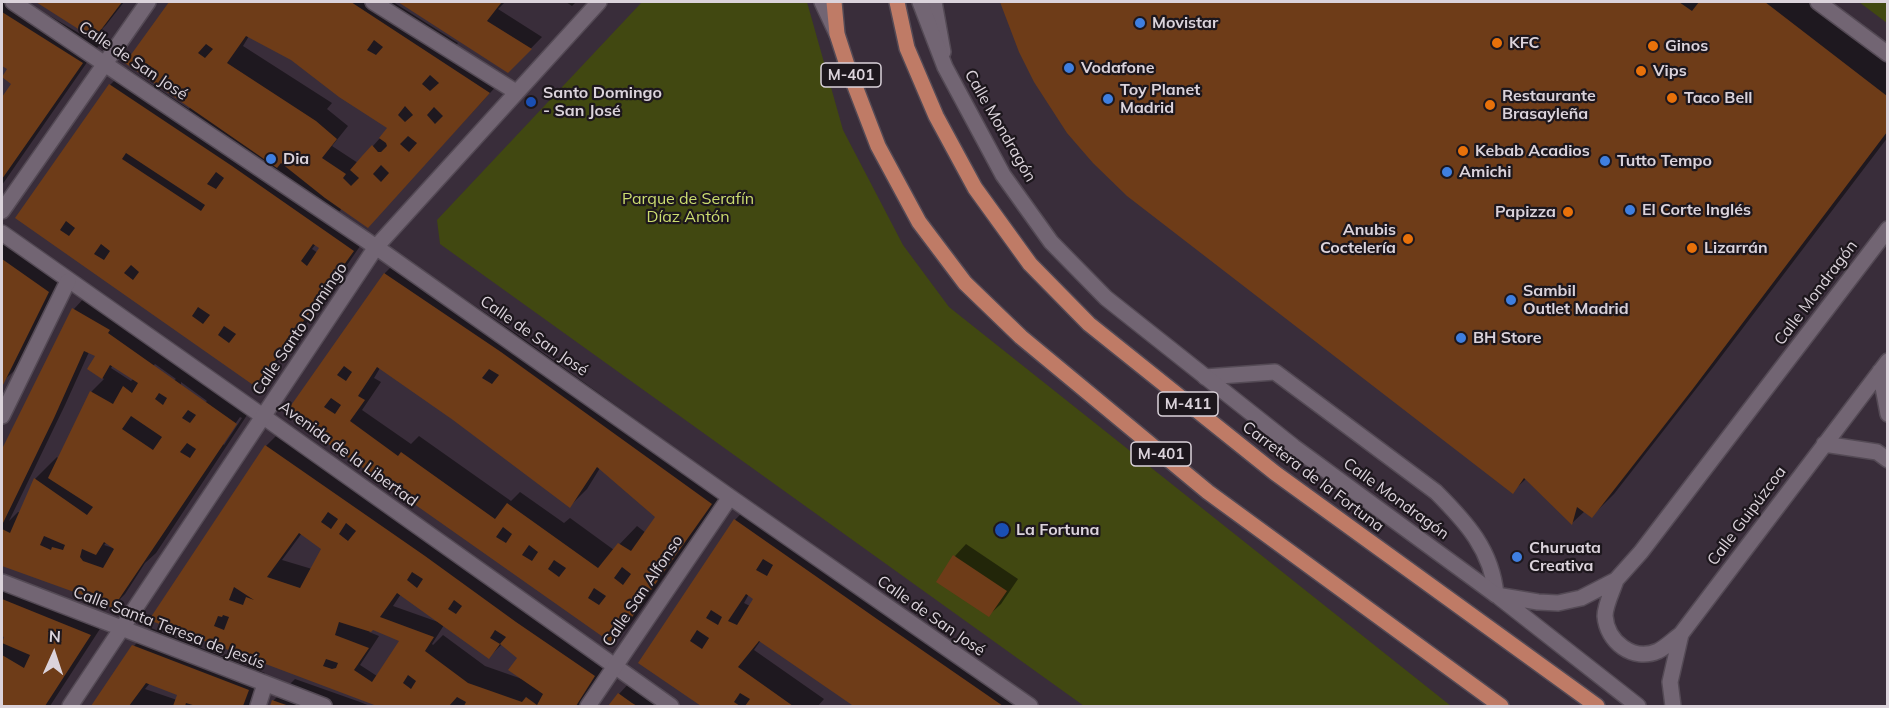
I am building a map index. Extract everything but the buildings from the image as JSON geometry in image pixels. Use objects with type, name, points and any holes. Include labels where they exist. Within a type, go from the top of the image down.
[{"type":"main road","name":"M-401","points":[[834,2],[837,34],[878,146],[919,222],[965,283],[1021,337],[1208,492],[1501,706]]},
{"type":"main road","name":"Carretera de la Fortuna","points":[[897,2],[906,48],[936,116],[975,188],[1030,264],[1089,324],[1275,473],[1597,706]]},
{"type":"street","name":"Calle de San José","points":[[13,2],[376,247],[1030,706]]},
{"type":"street","points":[[2,211],[148,2]]},
{"type":"street","points":[[373,2],[516,92]]},
{"type":"street","name":"Calle Santo Domingo","points":[[70,706],[376,247],[599,2]]},
{"type":"street","points":[[822,2],[837,34]]},
{"type":"street","name":"Calle Mondragón","points":[[920,2],[945,67],[1003,175],[1051,243],[1106,298],[1205,377],[1294,447],[1496,595],[1558,603],[1581,598],[1616,580],[1641,552],[1887,229]]},
{"type":"street","points":[[934,2],[945,67]]},
{"type":"street","points":[[1818,2],[1887,54]]},
{"type":"street","name":"Avenida de la Libertad","points":[[2,233],[671,706]]},
{"type":"street","points":[[2,416],[68,281]]},
{"type":"street","points":[[1884,366],[1887,414]]},
{"type":"street","name":"Calle Guipúzcoa","points":[[1673,706],[1670,682],[1681,634],[1884,366]]},
{"type":"street","points":[[1205,377],[1275,372],[1436,492],[1479,541],[1492,572],[1496,595],[1638,706]]},
{"type":"street","points":[[1824,444],[1877,452],[1887,460]]},
{"type":"street","name":"Calle San Alfonso","points":[[588,706],[730,497]]},
{"type":"street","points":[[1616,580],[1605,613],[1608,630],[1622,648],[1637,654],[1658,651],[1681,634]]},
{"type":"street","name":"Calle Santa Teresa de Jesús","points":[[2,582],[324,706]]},
{"type":"street","points":[[258,706],[265,684]]},
{"type":"green space","name":"Parque de Serafín Díaz Antón","points":[[642,2],[807,2],[843,130],[903,245],[949,307],[1451,706],[1084,706],[440,244],[437,220]]},
{"type":"green space","points":[[1859,2],[1887,2],[1887,23]]},
{"type":"place","name":"Movistar","points":[[1140,23]]},
{"type":"place","name":"KFC","points":[[1497,43]]},
{"type":"place","name":"Ginos","points":[[1653,46]]},
{"type":"place","name":"Vodafone","points":[[1069,68]]},
{"type":"place","name":"Vips","points":[[1641,71]]},
{"type":"place","name":"Taco Bell","points":[[1672,98]]},
{"type":"place","name":"Toy Planet Madrid","points":[[1108,99]]},
{"type":"place","name":"Santo Domingo - San José","points":[[531,102]]},
{"type":"place","name":"Restaurante Brasayleña","points":[[1490,105]]},
{"type":"place","name":"Kebab Acadios","points":[[1463,151]]},
{"type":"place","name":"Dia","points":[[271,159]]},
{"type":"place","name":"Tutto Tempo","points":[[1605,161]]},
{"type":"place","name":"Amichi","points":[[1447,172]]},
{"type":"place","name":"El Corte Inglés","points":[[1630,210]]},
{"type":"place","name":"Papizza","points":[[1568,212]]},
{"type":"place","name":"Anubis Coctelería","points":[[1408,239]]},
{"type":"place","name":"Lizarrán","points":[[1692,248]]},
{"type":"place","name":"Sambil Outlet Madrid","points":[[1511,300]]},
{"type":"place","name":"BH Store","points":[[1461,338]]},
{"type":"place","name":"La Fortuna","points":[[1002,530]]},
{"type":"place","name":"Churuata Creativa","points":[[1517,557]]}]
